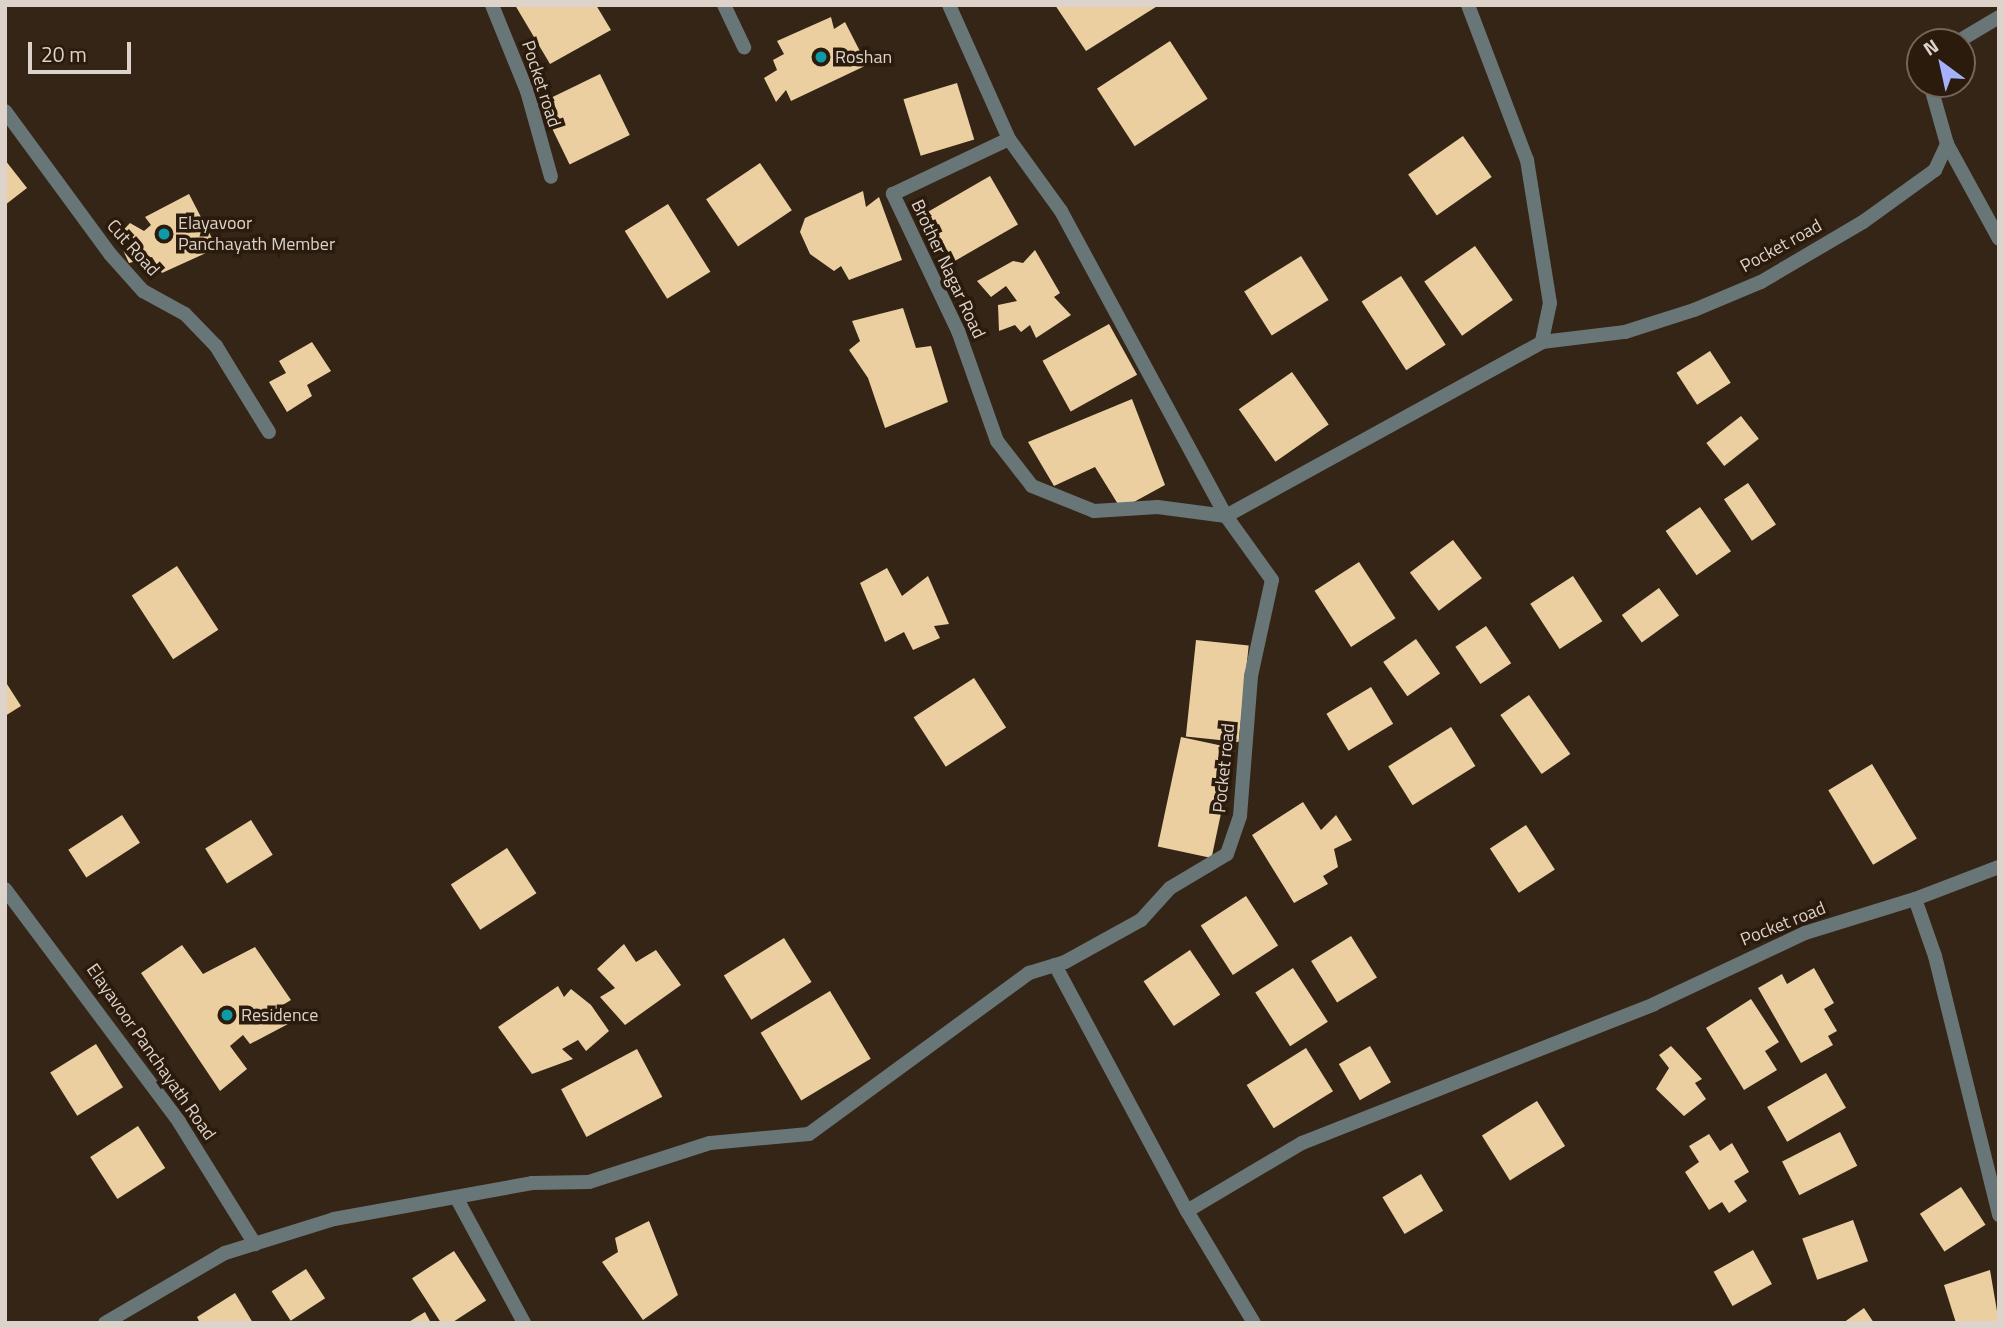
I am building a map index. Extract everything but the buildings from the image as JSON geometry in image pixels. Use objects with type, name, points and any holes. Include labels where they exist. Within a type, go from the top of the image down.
[{"type":"street","name":"Pocket road","points":[[492,5],[527,91],[551,177]]},
{"type":"street","points":[[724,5],[744,47]]},
{"type":"street","points":[[949,5],[1009,139]]},
{"type":"street","points":[[1226,516],[1542,342],[1550,303],[1527,160],[1468,5]]},
{"type":"street","points":[[1976,31],[1999,17]]},
{"type":"street","points":[[1934,98],[1947,144],[1999,239]]},
{"type":"street","name":"Cut Road","points":[[5,111],[110,254],[143,291],[186,314],[216,346],[269,432]]},
{"type":"street","name":"Pocket road","points":[[456,1197],[533,1183],[589,1182],[710,1143],[809,1134],[1028,973],[1055,965],[1141,920],[1170,888],[1227,854],[1240,816],[1251,676],[1272,580],[1226,516],[1061,211],[1009,139]]},
{"type":"street","name":"Brother Nagar Road","points":[[1009,139],[893,194],[977,383],[997,441],[1032,486],[1094,511],[1158,507],[1217,520],[1226,516]]},
{"type":"street","name":"Pocket road","points":[[1542,342],[1626,331],[1761,282],[1863,222],[1935,170],[1947,144]]},
{"type":"street","name":"Pocket road","points":[[1187,1211],[1302,1143],[1592,1027],[1805,933],[1914,900],[1999,867]]},
{"type":"street","name":"Elayavoor Panchayath Road","points":[[5,889],[179,1122],[255,1244]]},
{"type":"street","points":[[1914,900],[1935,956],[1999,1215]]},
{"type":"street","points":[[1055,965],[1187,1211],[1254,1323]]},
{"type":"street","points":[[105,1323],[225,1253],[334,1219],[456,1197],[524,1323]]},
{"type":"place","name":"Roshan","points":[[821,57]]},
{"type":"place","name":"Elayavoor Panchayath Member","points":[[164,234]]},
{"type":"place","name":"Residence","points":[[227,1015]]}]
